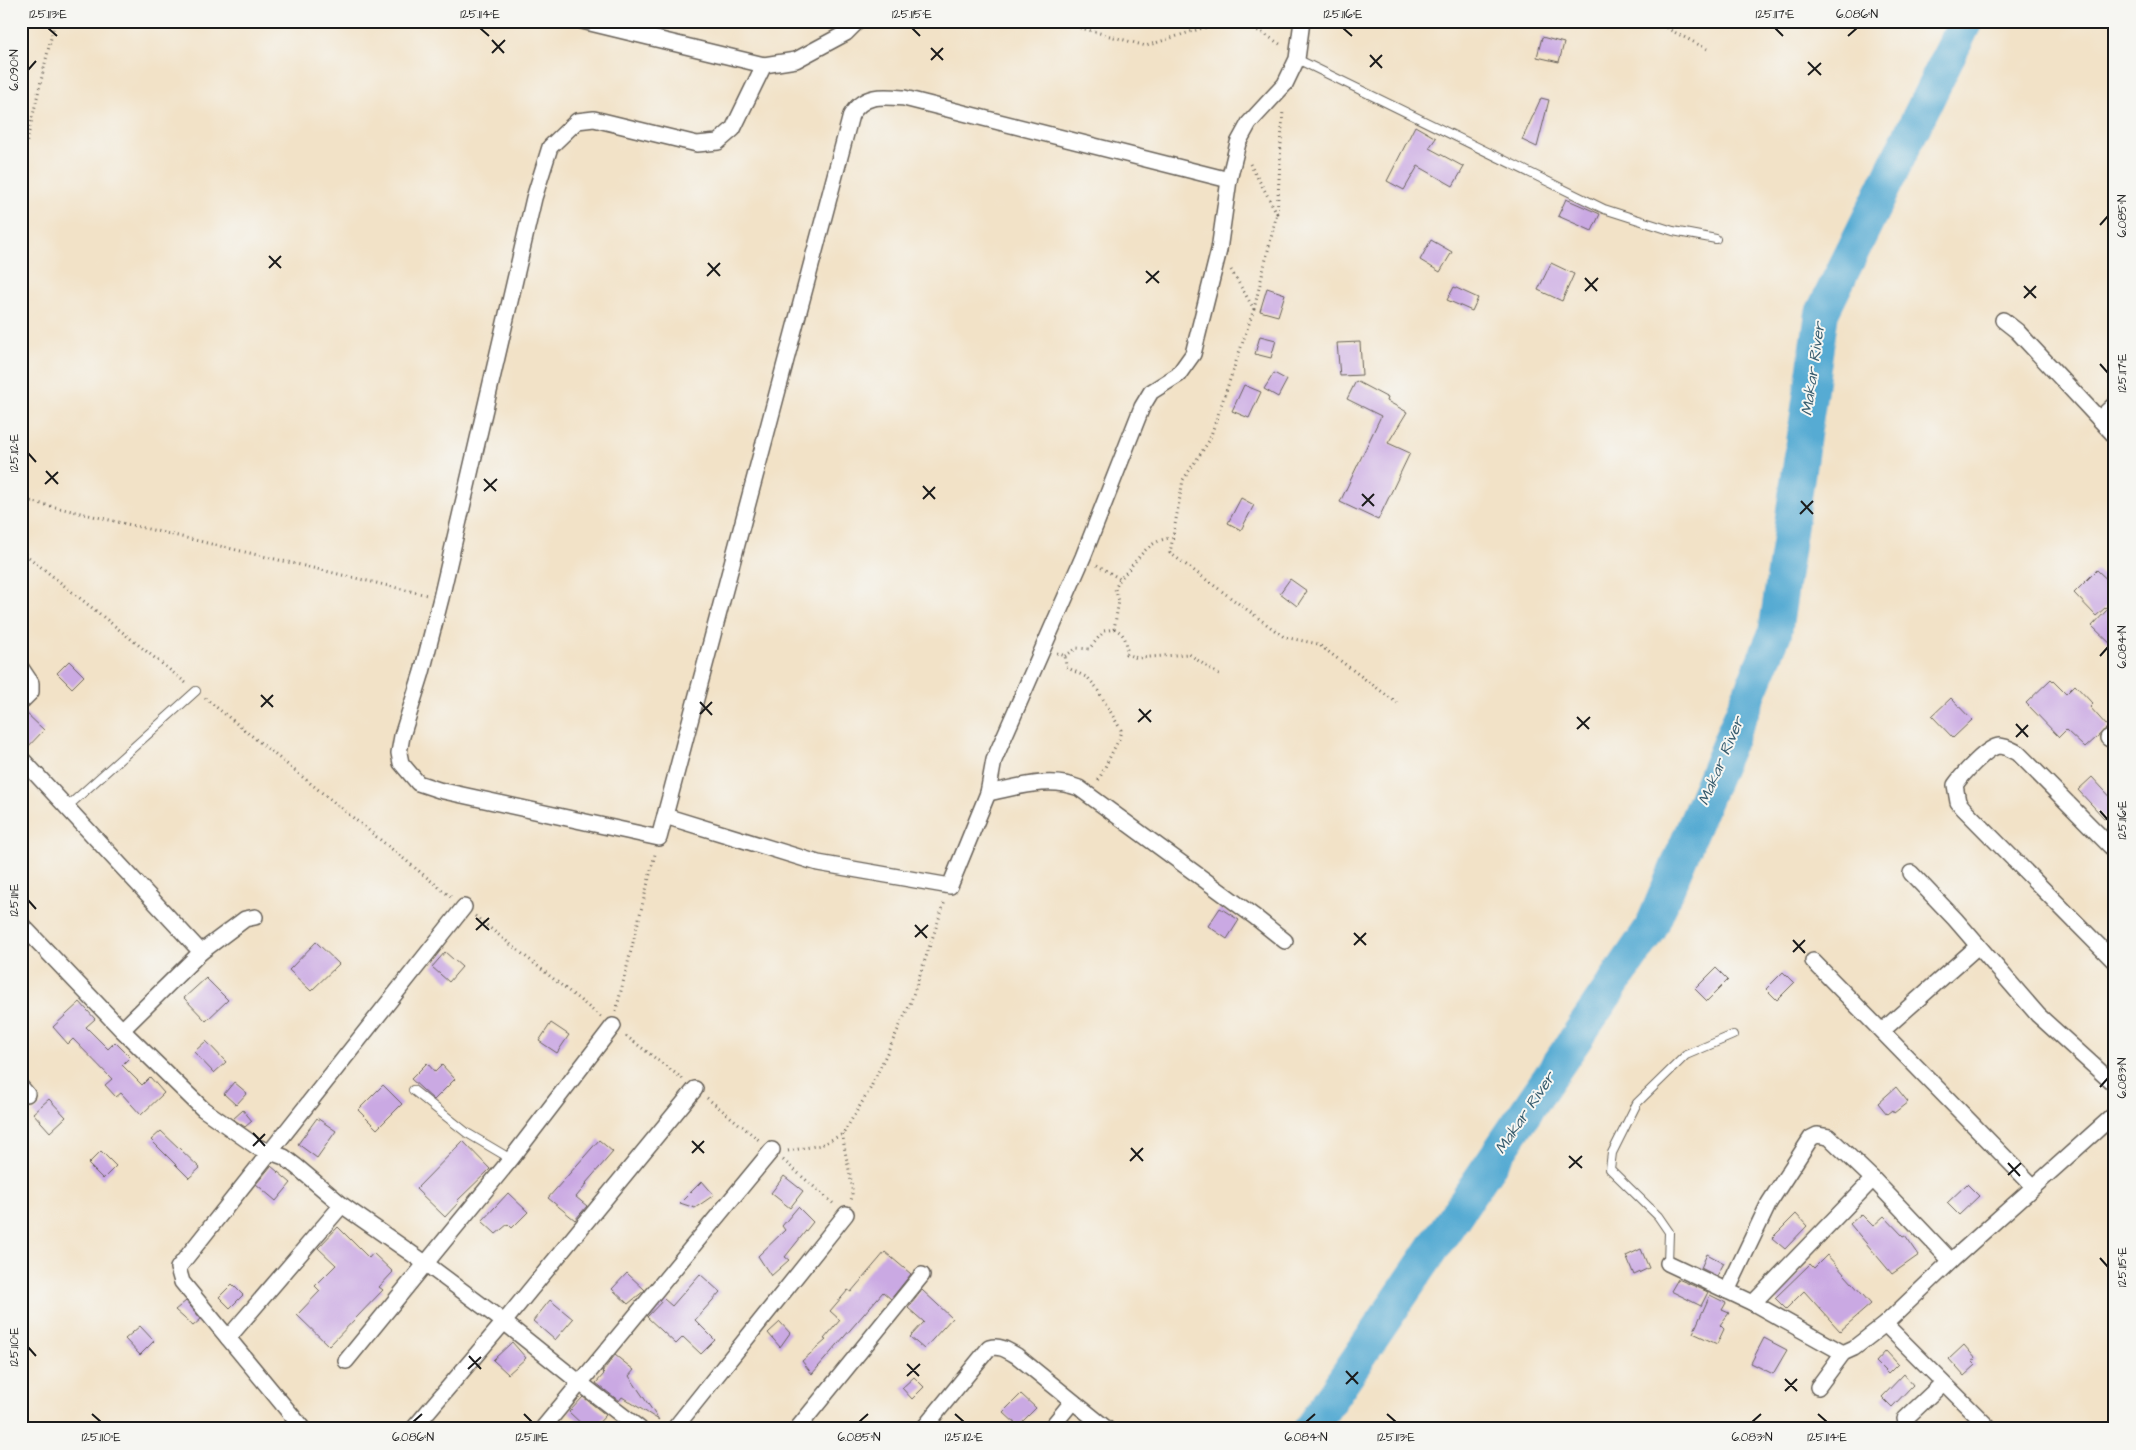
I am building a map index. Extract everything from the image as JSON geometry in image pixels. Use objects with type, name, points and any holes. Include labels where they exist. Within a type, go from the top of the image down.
[{"type":"street","points":[[582,21],[764,66],[796,60],[846,33],[858,21]]},
{"type":"street","points":[[665,816],[818,863],[950,886],[988,793],[994,760],[1083,557],[1142,407],[1151,392],[1178,375],[1193,354],[1219,250],[1229,180],[1238,143],[1248,123],[1284,84],[1297,59],[1302,21]]},
{"type":"street","points":[[764,66],[733,129],[718,142],[697,144],[594,119],[577,121],[550,147],[534,198],[441,598],[422,672],[402,736],[399,753],[408,772],[418,783],[440,790],[659,838],[849,125],[856,108],[870,98],[880,96],[904,98],[1229,180]]},
{"type":"street","points":[[2003,320],[2011,325],[2115,436]]},
{"type":"street","points":[[2099,419],[2115,404]]},
{"type":"street","points":[[21,668],[31,683],[31,692],[21,702]]},
{"type":"street","points":[[2115,851],[2018,753],[2009,748],[1998,746],[1989,750],[1955,785],[1958,802],[1964,809],[2115,962]]},
{"type":"street","points":[[21,758],[201,952]]},
{"type":"street","points":[[988,793],[1049,782],[1065,782],[1091,795],[1285,941]]},
{"type":"street","points":[[1910,873],[1978,946],[2038,1015],[2115,1085]]},
{"type":"street","points":[[303,1429],[182,1282],[178,1268],[464,907]]},
{"type":"street","points":[[122,1030],[201,952],[245,919],[255,917]]},
{"type":"street","points":[[21,924],[122,1030],[203,1109],[245,1139],[284,1157],[342,1205],[425,1263],[504,1322],[640,1429]]},
{"type":"street","points":[[1882,1031],[1978,946]]},
{"type":"street","points":[[1814,961],[2033,1186]]},
{"type":"street","points":[[346,1360],[511,1160],[613,1026]]},
{"type":"street","points":[[412,1429],[504,1322],[696,1089]]},
{"type":"street","points":[[1818,1387],[1843,1353],[1854,1348],[1885,1324],[2033,1186],[2115,1114]]},
{"type":"street","points":[[1727,1291],[1769,1203],[1810,1138],[1817,1135],[1828,1137],[1951,1261]]},
{"type":"street","points":[[542,1429],[772,1150]]},
{"type":"street","points":[[1753,1303],[1872,1180]]},
{"type":"street","points":[[228,1338],[342,1205]]},
{"type":"street","points":[[674,1429],[846,1214]]},
{"type":"street","points":[[1668,1263],[1753,1303],[1843,1353]]},
{"type":"street","points":[[797,1429],[922,1275]]},
{"type":"street","points":[[1885,1324],[1990,1429]]},
{"type":"street","points":[[923,1429],[989,1348],[995,1346],[1002,1347],[1017,1356],[1107,1429]]},
{"type":"street","points":[[1905,1419],[1943,1383]]},
{"type":"street","points":[[1050,1429],[1072,1402]]},
{"type":"lane","points":[[1297,59],[1604,209],[1673,230],[1716,239]]},
{"type":"lane","points":[[66,808],[196,691]]},
{"type":"lane","points":[[1668,1263],[1669,1232],[1658,1216],[1610,1169],[1612,1153],[1637,1103],[1665,1074],[1686,1054],[1733,1035]]},
{"type":"lane","points":[[413,1090],[467,1133],[511,1160]]},
{"type":"path","points":[[21,166],[55,21]]},
{"type":"path","points":[[1056,21],[1146,46],[1215,24],[1240,23],[1280,43],[1297,59]]},
{"type":"path","points":[[1653,21],[1707,48]]},
{"type":"path","points":[[1284,84],[1277,213],[1254,309],[1208,441],[1183,480],[1170,553],[1284,637],[1318,644],[1397,703]]},
{"type":"path","points":[[1238,143],[1277,213]]},
{"type":"path","points":[[1219,250],[1254,309]]},
{"type":"path","points":[[21,499],[441,598]]},
{"type":"path","points":[[1114,628],[1119,600],[1116,589],[1120,580],[1151,544],[1161,539],[1172,538]]},
{"type":"path","points":[[21,550],[464,907],[772,1150],[846,1214],[854,1193],[843,1148],[843,1134],[870,1089],[910,1004],[950,886]]},
{"type":"path","points":[[1083,557],[1120,580]]},
{"type":"path","points":[[1065,656],[1077,648],[1089,649],[1104,632],[1114,628]]},
{"type":"path","points":[[1114,628],[1121,632],[1127,643],[1126,654],[1137,658],[1188,654],[1219,675]]},
{"type":"path","points":[[1043,648],[1065,656]]},
{"type":"path","points":[[1065,656],[1066,667],[1088,678],[1096,687],[1121,730],[1119,739],[1091,795]]},
{"type":"path","points":[[613,1026],[659,838]]},
{"type":"path","points":[[772,1150],[802,1149],[821,1145],[843,1134]]},
{"type":"building","points":[[1542,37],[1564,43],[1559,62],[1537,57]]},
{"type":"building","points":[[1541,98],[1549,100],[1537,147],[1522,140]]},
{"type":"building","points":[[1415,126],[1436,138],[1429,148],[1464,167],[1453,186],[1418,166],[1404,190],[1387,181]]},
{"type":"building","points":[[1566,199],[1600,214],[1592,231],[1558,216]]},
{"type":"building","points":[[1431,240],[1452,252],[1440,272],[1420,260]]},
{"type":"building","points":[[1551,263],[1574,274],[1562,301],[1538,290]]},
{"type":"building","points":[[1454,287],[1478,298],[1472,311],[1447,300]]},
{"type":"building","points":[[1267,288],[1285,294],[1278,316],[1260,311]]},
{"type":"building","points":[[1260,336],[1276,340],[1271,358],[1255,354]]},
{"type":"building","points":[[1360,342],[1362,375],[1340,376],[1337,343]]},
{"type":"building","points":[[1274,373],[1287,380],[1278,397],[1264,389]]},
{"type":"building","points":[[1356,381],[1388,398],[1387,401],[1407,412],[1388,443],[1410,453],[1378,520],[1340,502],[1381,416],[1347,399]]},
{"type":"building","points":[[1244,385],[1261,392],[1249,418],[1232,411]]},
{"type":"building","points":[[1241,498],[1254,505],[1241,530],[1228,523]]},
{"type":"building","points":[[2097,570],[2115,587],[2115,599],[2096,616],[2074,593]]},
{"type":"building","points":[[1290,579],[1307,591],[1297,606],[1280,593]]},
{"type":"building","points":[[2107,610],[2115,618],[2115,648],[2092,626]]},
{"type":"building","points":[[69,661],[84,676],[72,688],[57,673]]},
{"type":"building","points":[[2051,679],[2066,694],[2075,685],[2093,704],[2090,707],[2108,727],[2085,748],[2066,730],[2059,737],[2026,703]]},
{"type":"building","points":[[1951,698],[1972,720],[1953,738],[1932,716]]},
{"type":"building","points":[[21,711],[24,711],[44,730],[25,750],[21,749]]},
{"type":"building","points":[[2092,777],[2115,802],[2115,809],[2105,819],[2078,790]]},
{"type":"building","points":[[1220,908],[1239,920],[1227,939],[1208,926]]},
{"type":"building","points":[[316,942],[339,964],[311,991],[289,970]]},
{"type":"building","points":[[445,952],[462,967],[449,982],[432,967]]},
{"type":"building","points":[[1716,968],[1728,980],[1707,1001],[1695,989]]},
{"type":"building","points":[[1783,972],[1794,983],[1777,1000],[1766,989]]},
{"type":"building","points":[[206,978],[228,1000],[206,1021],[184,998]]},
{"type":"building","points":[[80,1002],[95,1019],[86,1027],[108,1049],[115,1042],[130,1057],[122,1065],[142,1085],[150,1077],[164,1093],[141,1115],[121,1093],[116,1097],[105,1085],[112,1079],[73,1039],[68,1044],[53,1027]]},
{"type":"building","points":[[551,1023],[569,1035],[557,1053],[539,1041]]},
{"type":"building","points":[[206,1041],[226,1062],[214,1073],[194,1052]]},
{"type":"building","points":[[427,1063],[435,1072],[442,1065],[455,1079],[434,1100],[411,1079]]},
{"type":"building","points":[[234,1082],[247,1093],[236,1105],[224,1094]]},
{"type":"building","points":[[383,1085],[402,1104],[377,1129],[358,1110]]},
{"type":"building","points":[[1896,1087],[1908,1102],[1894,1113],[1892,1110],[1887,1114],[1878,1103]]},
{"type":"building","points":[[49,1099],[66,1117],[50,1132],[33,1113]]},
{"type":"building","points":[[243,1110],[252,1121],[245,1127],[233,1119]]},
{"type":"building","points":[[317,1118],[336,1131],[317,1158],[298,1144]]},
{"type":"building","points":[[161,1131],[200,1168],[189,1178],[151,1140]]},
{"type":"building","points":[[599,1140],[613,1152],[576,1197],[587,1206],[575,1220],[548,1198]]},
{"type":"building","points":[[463,1141],[490,1169],[457,1201],[459,1202],[445,1217],[416,1189]]},
{"type":"building","points":[[101,1151],[116,1166],[103,1179],[88,1164]]},
{"type":"building","points":[[271,1166],[291,1183],[276,1201],[256,1184]]},
{"type":"building","points":[[784,1176],[803,1191],[790,1208],[771,1193]]},
{"type":"building","points":[[702,1181],[714,1195],[695,1208],[680,1203]]},
{"type":"building","points":[[1967,1184],[1979,1196],[1959,1215],[1947,1203]]},
{"type":"building","points":[[508,1193],[528,1212],[512,1228],[508,1224],[496,1234],[482,1221]]},
{"type":"building","points":[[798,1207],[813,1222],[785,1257],[789,1260],[771,1276],[758,1256],[785,1230],[782,1226]]},
{"type":"building","points":[[1796,1214],[1807,1226],[1785,1249],[1772,1238]]},
{"type":"building","points":[[1861,1214],[1873,1226],[1884,1216],[1903,1236],[1905,1235],[1919,1255],[1892,1274],[1850,1224]]},
{"type":"building","points":[[338,1227],[369,1258],[373,1253],[393,1272],[379,1287],[383,1290],[329,1346],[297,1315],[320,1291],[315,1286],[336,1265],[318,1248]]},
{"type":"building","points":[[1641,1249],[1649,1268],[1634,1275],[1626,1256]]},
{"type":"building","points":[[885,1252],[911,1274],[891,1299],[883,1292],[812,1374],[802,1361],[826,1340],[824,1339],[840,1320],[830,1311],[848,1290],[851,1292]]},
{"type":"building","points":[[1707,1254],[1724,1263],[1717,1276],[1701,1268]]},
{"type":"building","points":[[1827,1255],[1871,1304],[1840,1331],[1804,1291],[1786,1309],[1775,1298],[1810,1264],[1814,1268]]},
{"type":"building","points":[[627,1273],[645,1290],[628,1304],[612,1289]]},
{"type":"building","points":[[700,1274],[720,1292],[695,1320],[715,1340],[701,1354],[683,1337],[676,1344],[647,1317],[664,1299],[672,1306]]},
{"type":"building","points":[[1678,1279],[1708,1292],[1701,1306],[1671,1291]]},
{"type":"building","points":[[232,1284],[243,1295],[230,1308],[219,1297]]},
{"type":"building","points":[[922,1290],[952,1318],[924,1349],[910,1337],[924,1322],[908,1308]]},
{"type":"building","points":[[1710,1295],[1726,1303],[1722,1310],[1729,1313],[1720,1325],[1724,1329],[1717,1344],[1693,1333]]},
{"type":"building","points":[[550,1300],[573,1319],[555,1340],[533,1321]]},
{"type":"building","points":[[186,1301],[201,1319],[193,1326],[175,1310]]},
{"type":"building","points":[[780,1322],[790,1333],[780,1347],[768,1333]]},
{"type":"building","points":[[140,1326],[154,1341],[140,1355],[125,1339]]},
{"type":"building","points":[[1764,1338],[1787,1350],[1773,1374],[1751,1363]]},
{"type":"building","points":[[512,1342],[526,1358],[508,1374],[493,1360]]},
{"type":"building","points":[[1964,1345],[1976,1359],[1972,1361],[1976,1365],[1964,1376],[1949,1359]]},
{"type":"building","points":[[1886,1351],[1898,1364],[1888,1374],[1876,1362]]},
{"type":"building","points":[[615,1355],[634,1370],[629,1376],[659,1420],[622,1397],[619,1401],[596,1383],[604,1374],[602,1372]]},
{"type":"building","points":[[1904,1374],[1913,1385],[1892,1407],[1882,1397]]},
{"type":"building","points":[[914,1377],[924,1387],[912,1399],[902,1388]]},
{"type":"building","points":[[1021,1394],[1036,1408],[1018,1426],[1003,1412]]},
{"type":"building","points":[[583,1397],[606,1415],[593,1429],[587,1429],[569,1412]]},
{"type":"waterway","name":"Makar River","points":[[1310,1429],[1651,928],[1775,633],[1822,313],[1966,21]]}]
